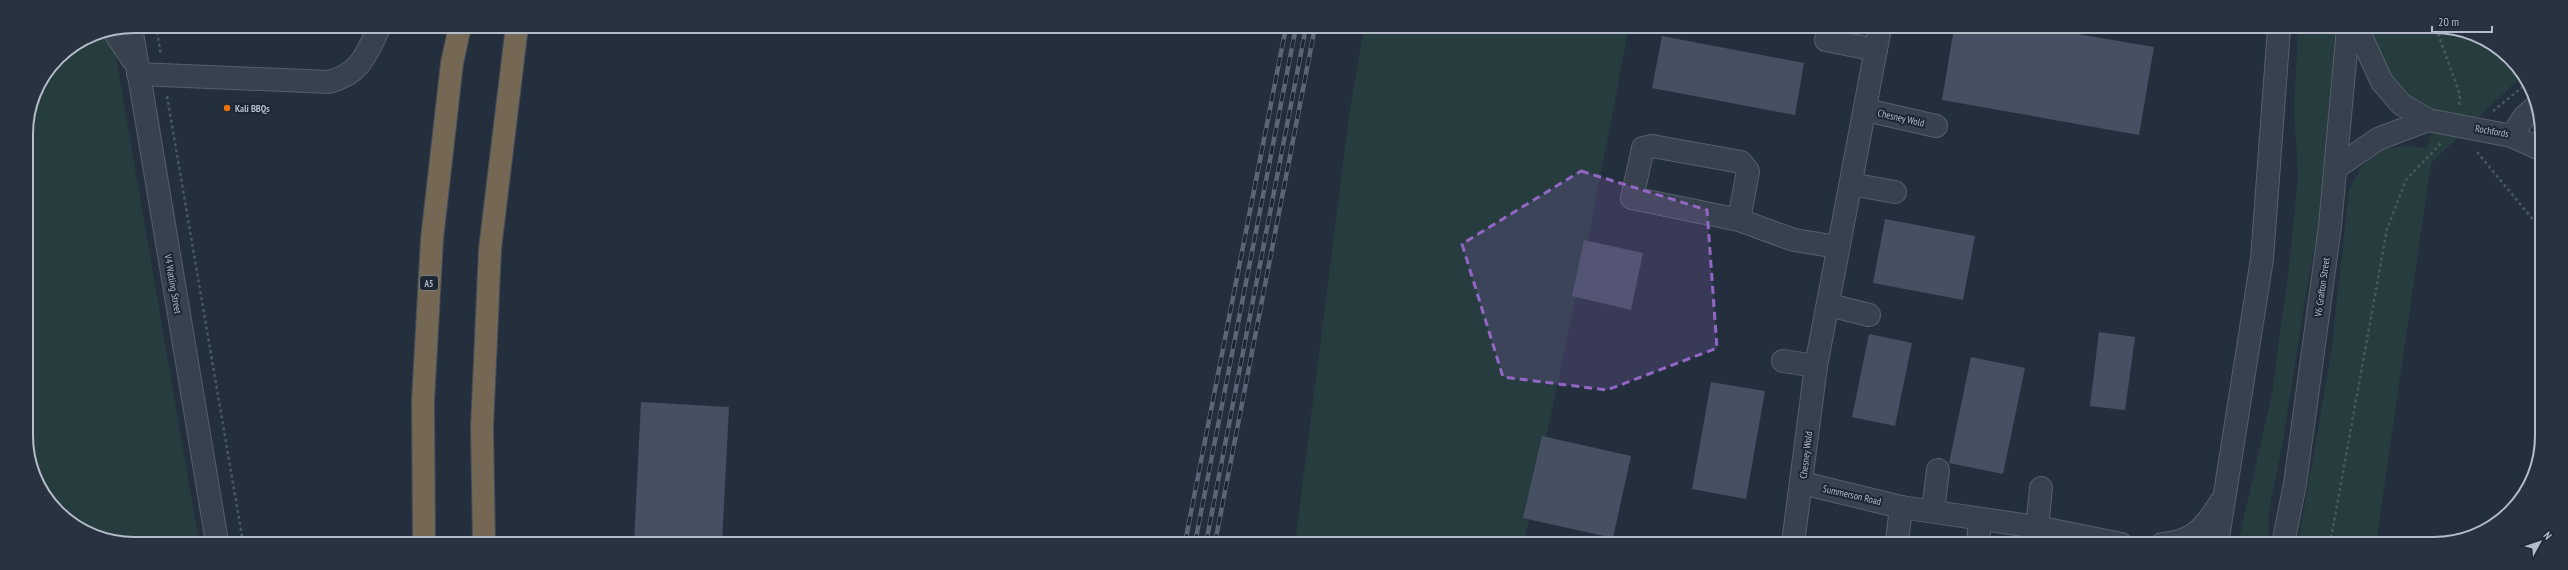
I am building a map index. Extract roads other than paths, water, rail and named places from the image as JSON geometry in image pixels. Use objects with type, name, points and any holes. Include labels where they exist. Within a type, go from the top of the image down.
[{"type":"highway","name":"A5","points":[[424,537],[423,400],[432,239],[452,63],[458,33]]},
{"type":"highway","points":[[484,537],[482,427],[490,249],[516,33]]},
{"type":"street","name":"V4 Watling Street","points":[[132,33],[216,537]]},
{"type":"street","points":[[116,35],[137,70],[164,74],[329,82],[345,78],[360,65],[376,33]]},
{"type":"street","name":"Chesney Wold","points":[[1794,537],[1816,366],[1829,305],[1838,247],[1866,110],[1879,33]]},
{"type":"street","points":[[2218,537],[2262,259],[2280,33]]},
{"type":"street","name":"V6 Grafton Street","points":[[2284,537],[2295,484],[2336,168],[2348,33]]},
{"type":"street","points":[[2359,33],[2382,82],[2401,104],[2428,120]]},
{"type":"street","points":[[1826,40],[1876,50]]},
{"type":"street","name":"Chesney Wold","points":[[1866,110],[1936,126]]},
{"type":"street","name":"Rochfords","points":[[2428,120],[2466,126],[2512,136],[2524,117],[2532,110]]},
{"type":"street","points":[[2336,168],[2378,139],[2428,120]]},
{"type":"street","points":[[2512,136],[2535,147]]},
{"type":"street","points":[[1739,220],[1748,171],[1746,165],[1741,162],[1652,146],[1643,148],[1632,198],[1739,220],[1794,240],[1838,247]]},
{"type":"street","points":[[1851,184],[1895,192]]},
{"type":"street","points":[[1829,305],[1869,315]]},
{"type":"street","points":[[1783,361],[1816,366]]},
{"type":"street","points":[[1933,511],[1938,470]]},
{"type":"street","name":"Summerson Road","points":[[1802,483],[1901,507],[2038,528],[2084,537]]},
{"type":"street","points":[[2038,528],[2040,488]]},
{"type":"street","points":[[2189,537],[2203,529],[2225,496]]},
{"type":"street","points":[[1897,537],[1901,507]]},
{"type":"street","points":[[1979,537],[1980,520]]},
{"type":"railway","points":[[1186,537],[1285,33]]},
{"type":"railway","points":[[1196,537],[1295,33]]},
{"type":"railway","points":[[1207,537],[1305,33]]},
{"type":"railway","points":[[1216,537],[1314,33]]},
{"type":"place","name":"Kali BBQs","points":[[227,108]]}]
